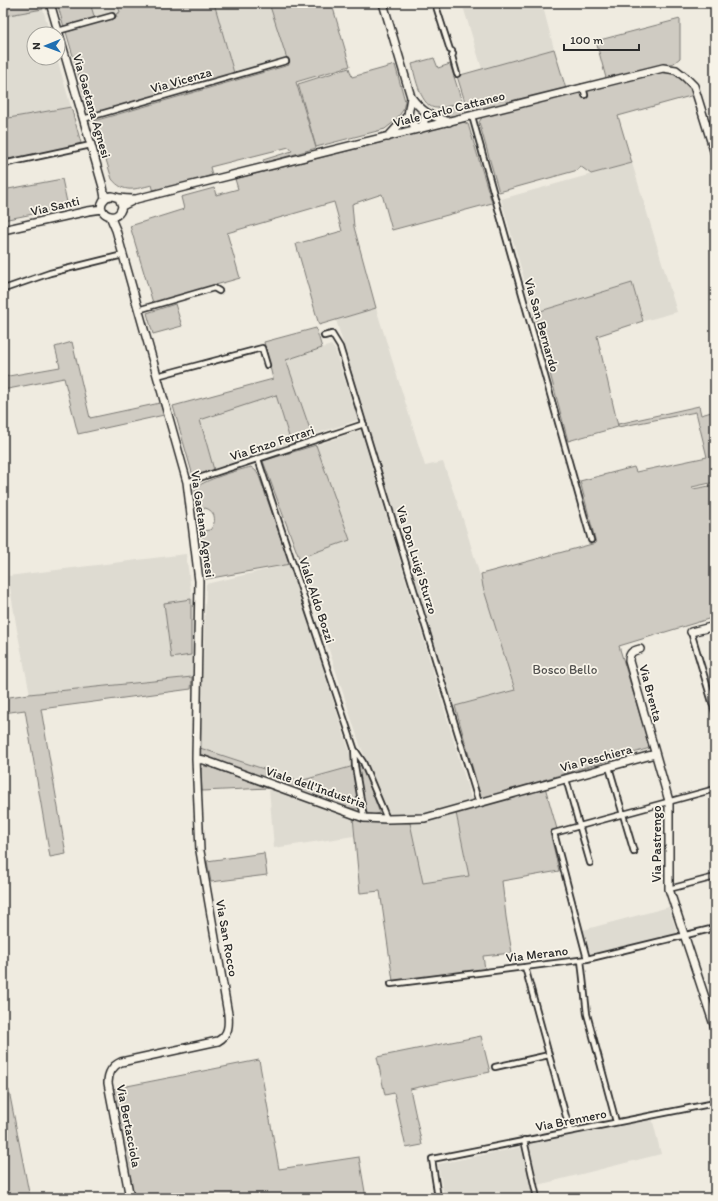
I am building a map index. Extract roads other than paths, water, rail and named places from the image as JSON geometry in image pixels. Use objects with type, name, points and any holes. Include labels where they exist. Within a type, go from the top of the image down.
[{"type":"street","name":"Via Gaetana Agnesi","points":[[50,3],[57,26]]},
{"type":"street","points":[[383,3],[411,97],[417,106],[425,113],[449,122]]},
{"type":"street","points":[[435,3],[450,50],[452,52],[457,74]]},
{"type":"street","points":[[66,29],[112,16]]},
{"type":"street","name":"Via Gaetana Agnesi","points":[[66,59],[108,201],[121,210],[116,230]]},
{"type":"street","name":"Via Vicenza","points":[[83,119],[286,61]]},
{"type":"street","name":"Viale Carlo Cattaneo","points":[[108,201],[136,199],[663,68],[676,70],[694,86],[715,154]]},
{"type":"street","points":[[583,87],[585,95]]},
{"type":"street","points":[[388,137],[408,115],[411,97]]},
{"type":"street","points":[[408,115],[413,124],[420,129],[424,122],[425,113]]},
{"type":"street","name":"Via San Bernardo","points":[[472,116],[591,540]]},
{"type":"street","points":[[3,164],[91,145]]},
{"type":"street","name":"Viale Carlo Cattaneo","points":[[110,216],[115,216],[136,199]]},
{"type":"street","points":[[108,201],[105,214],[110,216]]},
{"type":"street","name":"Via Santi","points":[[3,230],[88,211],[108,201]]},
{"type":"street","name":"Via Gaetana Agnesi","points":[[110,216],[116,230],[187,482],[199,581],[196,759]]},
{"type":"street","points":[[4,289],[50,273],[123,255]]},
{"type":"street","points":[[138,310],[214,288],[219,291]]},
{"type":"street","name":"Via Don Luigi Sturzo","points":[[324,336],[332,334],[340,347],[479,803]]},
{"type":"street","points":[[157,376],[262,348],[266,365]]},
{"type":"street","name":"Via Enzo Ferrari","points":[[187,482],[364,424]]},
{"type":"street","name":"Viale Aldo Bozzi","points":[[258,459],[354,748],[363,762],[387,819]]},
{"type":"street","points":[[715,626],[691,632],[715,712]]},
{"type":"street","name":"Via Brenta","points":[[640,649],[632,651],[629,656],[654,752]]},
{"type":"street","name":"Viale Aldo Bozzi","points":[[354,748],[355,766],[364,818]]},
{"type":"street","name":"Via Peschiera","points":[[479,803],[610,767],[654,752]]},
{"type":"street","name":"Via Pastrengo","points":[[654,752],[669,802],[669,890],[713,1018],[715,1028]]},
{"type":"street","name":"Viale dell'Industria","points":[[196,759],[204,760],[364,818],[425,818],[479,803]]},
{"type":"street","name":"Via San Rocco","points":[[143,1058],[215,1042],[224,1037],[228,1029],[228,1014],[200,851],[196,759]]},
{"type":"street","points":[[610,767],[634,852]]},
{"type":"street","points":[[566,779],[590,863]]},
{"type":"street","points":[[587,959],[554,833],[715,788]]},
{"type":"street","points":[[669,890],[715,877]]},
{"type":"street","name":"Via Merano","points":[[391,984],[587,959],[684,937],[715,928]]},
{"type":"street","points":[[581,960],[587,1014],[616,1122]]},
{"type":"street","points":[[525,967],[570,1131]]},
{"type":"street","points":[[495,1068],[549,1055]]},
{"type":"street","name":"Via Bertacciola","points":[[130,1198],[108,1079],[111,1070],[117,1064],[143,1058]]},
{"type":"street","name":"Via Brennero","points":[[438,1198],[432,1159],[715,1103]]},
{"type":"street","points":[[524,1140],[537,1198]]},
{"type":"park label","name":"Bosco Bello","points":[[565,669]]}]
